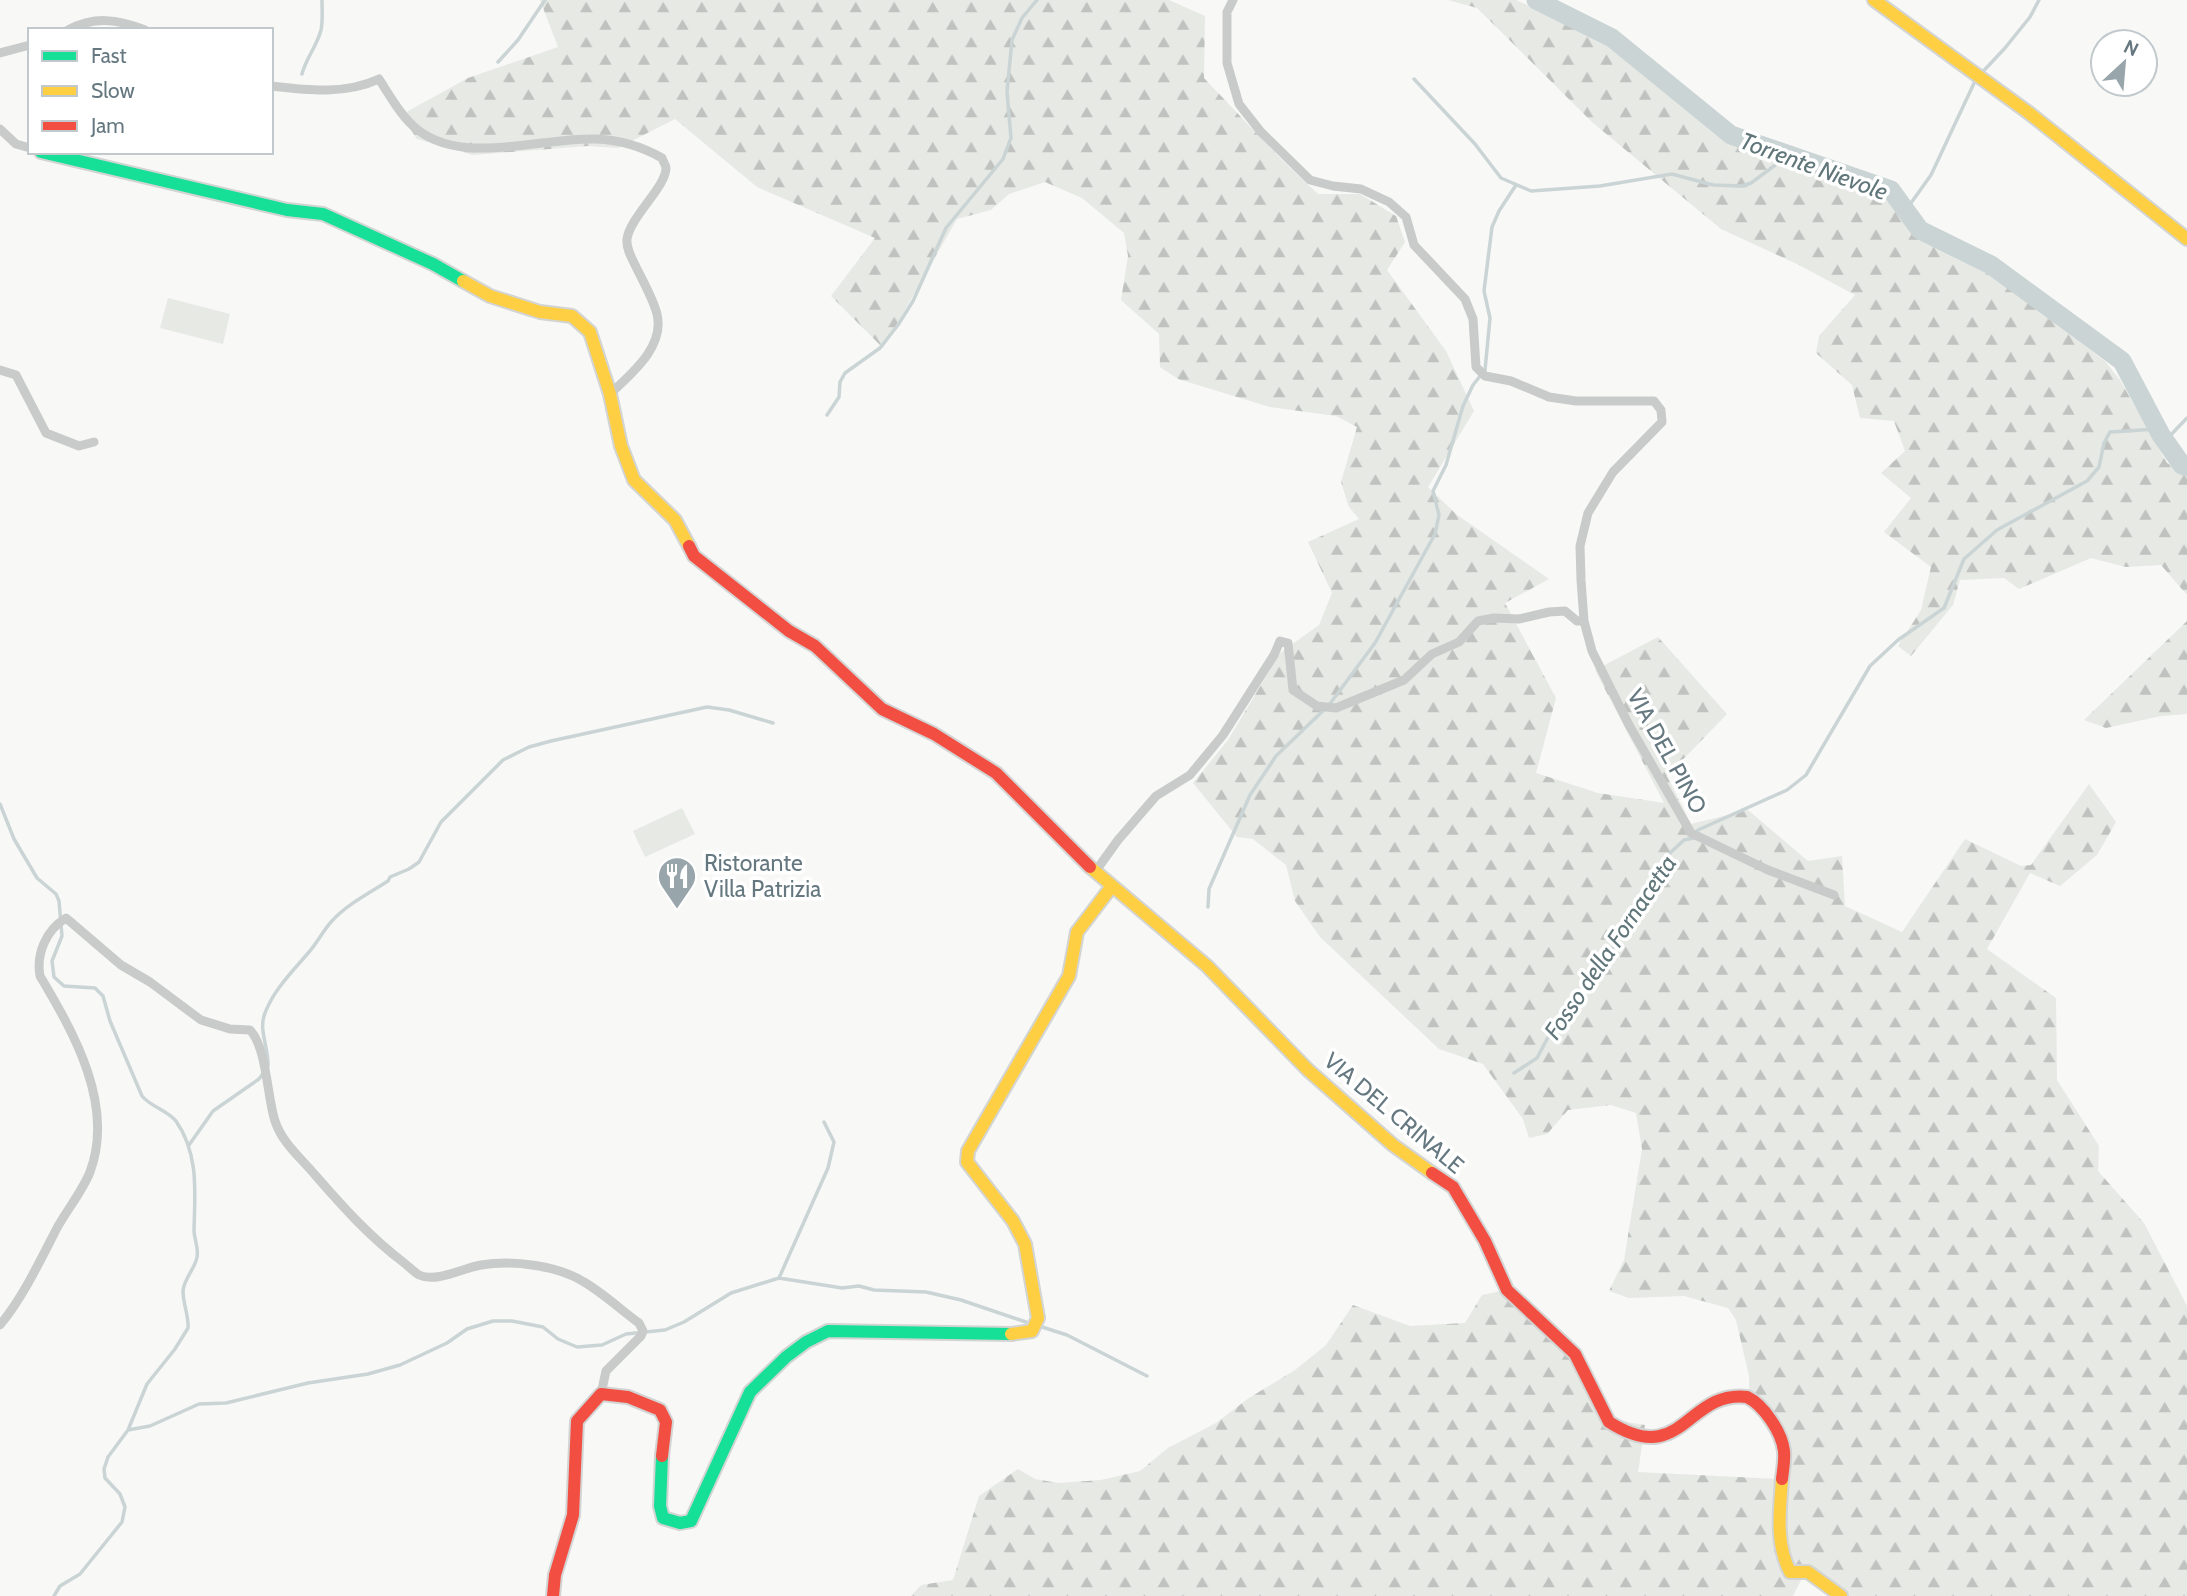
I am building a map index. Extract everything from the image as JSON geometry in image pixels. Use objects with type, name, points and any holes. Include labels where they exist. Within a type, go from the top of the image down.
[{"type":"street","name":"VIA DEL PINO","points":[[1233,0],[1227,12],[1227,63],[1240,104],[1261,132],[1310,180],[1361,189],[1389,202],[1406,217],[1413,245],[1465,299],[1474,319],[1476,367],[1485,376],[1511,381],[1549,397],[1576,401],[1654,401],[1661,410],[1662,422],[1613,472],[1588,513],[1580,546],[1584,621],[1592,651],[1629,725],[1691,833],[1768,870],[1834,895]]},
{"type":"street","points":[[1874,0],[2029,113],[2187,239]]},
{"type":"street","points":[[72,28],[87,21],[106,20],[140,28]]},
{"type":"street","points":[[0,53],[28,46]]},
{"type":"street","points":[[273,86],[322,91],[355,87],[379,79],[416,129],[433,140],[463,147],[516,146],[595,139],[616,141],[650,151],[662,158],[666,169],[662,179],[631,227],[626,241],[656,313],[658,327],[655,340],[634,372],[610,394]]},
{"type":"street","points":[[0,129],[16,144],[28,147]]},
{"type":"street","name":"VIA DEL CRINALE","points":[[49,154],[287,210],[323,215],[433,264],[490,296],[540,312],[572,316],[590,332],[610,394],[621,446],[634,480],[675,520],[694,556],[789,631],[815,646],[881,709],[934,734],[996,773],[1095,872],[1207,966],[1308,1070],[1383,1137],[1453,1187],[1485,1241],[1507,1290],[1576,1354],[1609,1422],[1617,1429],[1655,1437],[1673,1433],[1716,1400],[1746,1397],[1755,1402],[1780,1435],[1784,1449],[1779,1544],[1783,1562],[1790,1572],[1808,1572],[1841,1596]]},
{"type":"street","points":[[0,370],[16,375],[47,433],[79,446],[94,442]]},
{"type":"street","points":[[1095,872],[1156,796],[1190,775],[1223,735],[1274,655],[1280,641],[1287,643],[1293,690],[1317,706],[1336,708],[1404,680],[1433,654],[1459,642],[1478,621],[1494,618],[1518,619],[1565,611],[1577,621],[1584,621]]},
{"type":"street","points":[[600,1394],[628,1397],[660,1410],[666,1422],[660,1506],[663,1518],[680,1523],[691,1521],[750,1392],[764,1376],[807,1340],[828,1331],[970,1334],[1020,1334],[1032,1331],[1038,1318],[1025,1244],[1013,1221],[967,1162],[968,1151],[1069,976],[1077,932],[1112,886]]},
{"type":"street","points":[[0,1325],[89,1173],[96,1142],[99,1117],[94,1090],[64,1014],[39,970],[42,948],[47,936],[66,918],[121,965],[201,1020],[230,1030],[250,1030],[254,1034],[279,1132],[340,1204],[389,1251],[419,1275],[438,1276],[479,1265],[513,1262],[527,1264],[585,1282],[639,1323],[643,1331],[641,1336],[606,1371],[600,1394],[577,1421],[576,1490],[569,1533],[555,1576],[553,1596]]},
{"type":"green space","points":[[540,0],[1169,0],[1205,16],[1204,78],[1278,156],[1318,194],[1360,194],[1396,216],[1405,242],[1387,270],[1446,351],[1474,411],[1428,487],[1456,514],[1549,579],[1505,603],[1556,698],[1536,773],[1598,793],[1664,803],[1595,670],[1658,637],[1727,714],[1667,776],[1691,824],[1748,810],[1808,861],[1842,856],[1845,906],[1902,932],[1965,839],[2021,866],[2031,865],[2089,784],[2116,822],[2097,855],[2060,886],[2030,873],[1987,949],[2056,998],[2057,1080],[2099,1146],[2098,1171],[2144,1223],[2187,1306],[2187,1596],[1850,1596],[1818,1574],[1801,1580],[1793,1596],[911,1596],[921,1585],[953,1580],[979,1496],[1018,1469],[1035,1479],[1058,1483],[1101,1480],[1140,1471],[1168,1448],[1216,1423],[1249,1398],[1295,1370],[1326,1345],[1353,1305],[1410,1326],[1465,1323],[1482,1295],[1516,1288],[1582,1353],[1610,1419],[1645,1425],[1638,1472],[1778,1479],[1778,1437],[1750,1403],[1749,1376],[1736,1320],[1728,1308],[1684,1296],[1629,1298],[1609,1291],[1624,1260],[1642,1149],[1636,1113],[1611,1105],[1568,1110],[1547,1134],[1529,1138],[1523,1119],[1483,1064],[1439,1049],[1320,937],[1295,901],[1286,865],[1253,839],[1237,837],[1193,783],[1228,740],[1280,653],[1319,625],[1332,593],[1308,542],[1359,519],[1349,507],[1341,482],[1357,427],[1336,416],[1270,407],[1178,379],[1160,367],[1159,334],[1121,300],[1128,256],[1124,233],[1082,198],[1045,182],[1009,194],[991,210],[957,219],[883,348],[831,296],[875,238],[757,187],[675,119],[618,148],[588,146],[473,155],[417,139],[401,115],[468,78],[558,47]]},
{"type":"green space","points":[[1448,0],[1516,0],[1594,35],[1719,136],[1883,193],[1931,244],[1989,274],[2105,361],[2120,380],[2167,463],[2187,474],[2187,595],[2161,565],[2126,567],[2091,558],[2019,589],[2004,578],[1960,580],[1953,605],[1911,656],[1898,646],[1921,610],[1931,567],[1884,532],[1911,498],[1881,473],[1905,451],[1894,421],[1860,418],[1852,385],[1816,353],[1819,336],[1855,295],[1799,265],[1721,229],[1593,123],[1477,8]]},
{"type":"green space","points":[[168,298],[230,314],[223,344],[160,328]]},
{"type":"green space","points":[[2187,621],[2187,714],[2161,716],[2106,728],[2084,720]]},
{"type":"green space","points":[[682,808],[695,834],[645,857],[633,831]]},
{"type":"waterway","points":[[302,74],[321,30],[322,0]]},
{"type":"waterway","points":[[498,62],[518,40],[545,0]]},
{"type":"waterway","points":[[827,415],[839,397],[840,382],[845,373],[880,348],[898,325],[913,301],[946,228],[1003,159],[1011,138],[1007,92],[1012,40],[1022,18],[1037,0]]},
{"type":"waterway","name":"Torrente Nievole","points":[[1536,0],[1612,38],[1731,135],[1891,190],[1920,230],[1991,265],[2122,361],[2161,435],[2182,465],[2187,467]]},
{"type":"waterway","points":[[1906,210],[1931,175],[1976,79],[2030,17],[2039,0]]},
{"type":"waterway","points":[[1414,79],[1475,144],[1501,178],[1531,191],[1600,186],[1672,174],[1713,185],[1742,186],[1751,183],[1791,156]]},
{"type":"waterway","points":[[1208,907],[1209,889],[1250,795],[1276,756],[1329,705],[1375,643],[1435,534],[1439,515],[1433,491],[1446,465],[1463,406],[1473,385],[1485,370],[1490,318],[1484,291],[1492,227],[1516,185]]},
{"type":"waterway","points":[[2165,441],[2187,418]]},
{"type":"waterway","name":"Fosso della Fornacetta","points":[[1514,1073],[1537,1058],[1555,1024],[1603,965],[1670,853],[1684,840],[1694,838],[1698,830],[1787,790],[1806,775],[1870,666],[1898,640],[1944,608],[1964,559],[1997,530],[2087,481],[2099,467],[2104,443],[2110,432],[2157,429]]},
{"type":"waterway","points":[[268,1066],[263,1019],[273,996],[284,981],[337,916],[390,877],[419,862],[441,822],[503,760],[529,747],[551,741],[707,707],[729,710],[773,723]]},
{"type":"waterway","points":[[0,804],[14,839],[37,878],[56,894],[59,901],[62,936],[52,961],[54,977],[64,986],[95,988],[103,996],[110,1021],[142,1096],[176,1121],[189,1147],[194,1174],[197,1254],[183,1291],[188,1328],[147,1384],[128,1430],[108,1457],[104,1469],[105,1478],[120,1494],[125,1507],[122,1522],[80,1574],[60,1586],[54,1596]]},
{"type":"waterway","points":[[189,1145],[213,1111],[259,1079],[264,1072]]},
{"type":"waterway","points":[[779,1278],[828,1168],[834,1142],[824,1122]]},
{"type":"waterway","points":[[128,1430],[150,1426],[199,1404],[226,1403],[400,1365],[447,1343],[467,1329],[493,1321],[512,1321],[543,1327],[558,1339],[577,1347],[602,1345],[626,1334],[665,1330],[684,1322],[731,1293],[779,1278],[842,1288],[859,1286],[874,1290],[926,1292],[961,1300],[1026,1322]]},
{"type":"waterway","points":[[1042,1327],[1067,1335],[1147,1376]]},
{"type":"traffic: fast","points":[[49,154],[287,210],[323,214],[433,264],[463,281]]},
{"type":"traffic: fast","points":[[662,1456],[660,1506],[663,1518],[680,1523],[691,1521],[750,1392],[786,1357],[806,1342],[828,1331],[1011,1334]]},
{"type":"traffic: slow","points":[[1874,0],[2029,113],[2187,239]]},
{"type":"traffic: slow","points":[[463,281],[490,296],[540,312],[572,316],[590,332],[610,394],[621,446],[634,480],[675,520],[689,546]]},
{"type":"traffic: slow","points":[[1090,867],[1207,966],[1308,1070],[1393,1145],[1432,1173]]},
{"type":"traffic: slow","points":[[1011,1334],[1032,1331],[1038,1318],[1025,1244],[1013,1221],[967,1162],[968,1151],[1069,976],[1077,932],[1112,886]]},
{"type":"traffic: slow","points":[[1782,1479],[1780,1538],[1790,1572],[1808,1572],[1841,1596]]},
{"type":"traffic: jam","points":[[689,546],[694,556],[789,631],[815,646],[882,709],[934,734],[996,773],[1090,867]]},
{"type":"traffic: jam","points":[[1432,1173],[1453,1187],[1485,1241],[1507,1290],[1575,1354],[1609,1422],[1634,1434],[1653,1437],[1669,1433],[1710,1405],[1727,1398],[1747,1397],[1766,1413],[1780,1436],[1784,1454],[1782,1479]]},
{"type":"traffic: jam","points":[[553,1596],[555,1575],[573,1515],[577,1421],[601,1394],[628,1397],[660,1410],[666,1422],[662,1456]]},
{"type":"place","name":"Ristorante Villa Patrizia","points":[[677,910]]}]
